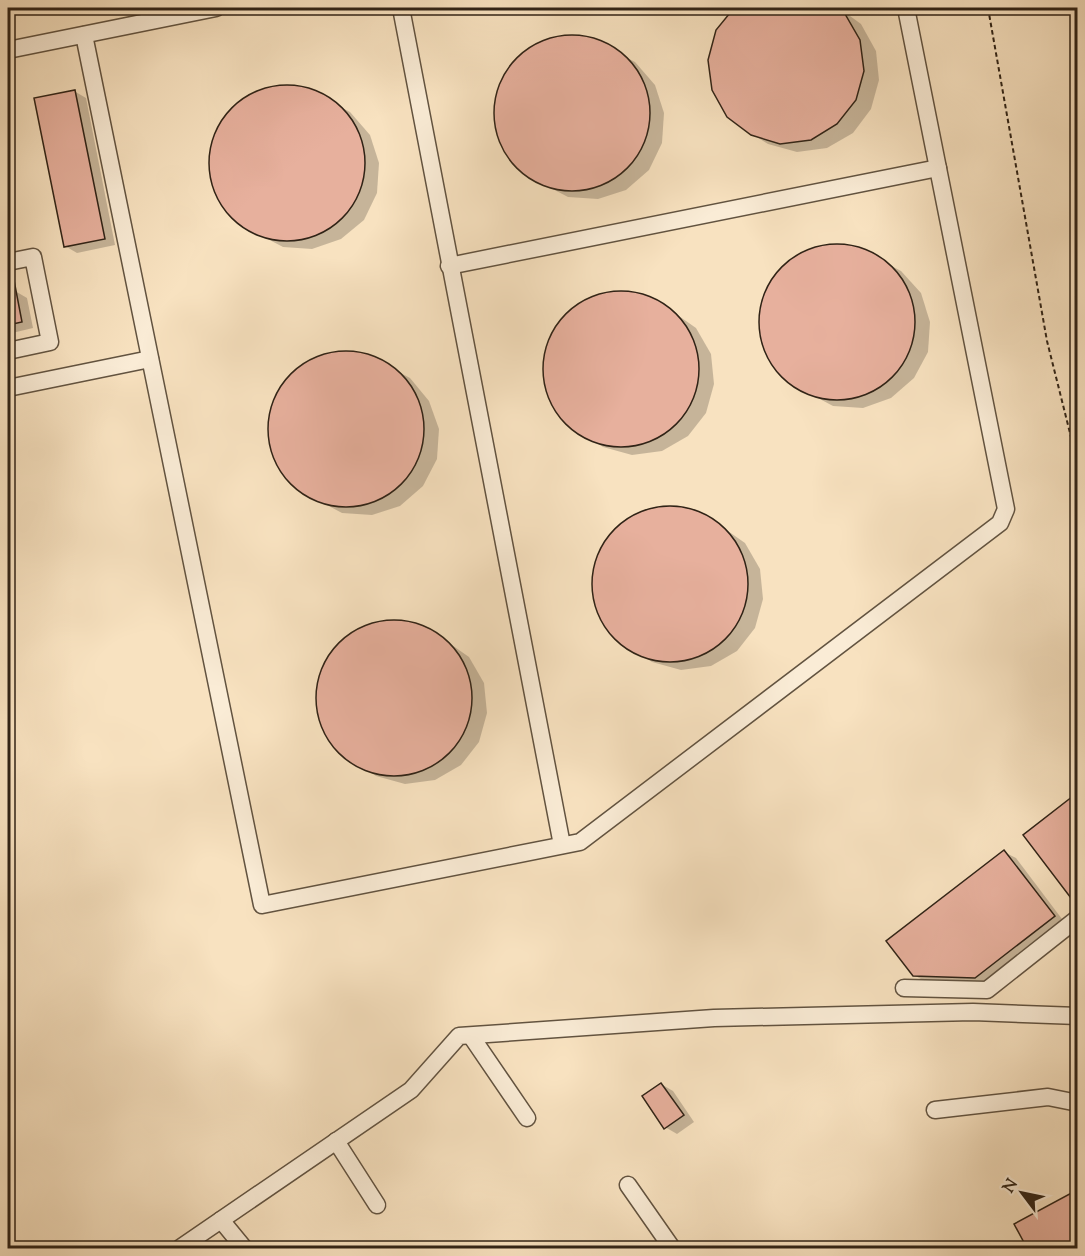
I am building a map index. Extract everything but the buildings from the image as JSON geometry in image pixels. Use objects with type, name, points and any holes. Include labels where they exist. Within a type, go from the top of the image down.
[{"type":"street","points":[[8,50],[216,8]]},
{"type":"street","points":[[401,8],[562,845]]},
{"type":"street","points":[[84,35],[262,906],[580,842],[1000,523],[1006,509],[906,8]]},
{"type":"street","points":[[449,266],[938,168]]},
{"type":"street","points":[[8,262],[33,257],[51,342],[8,351]]},
{"type":"street","points":[[8,388],[150,359]]},
{"type":"street","points":[[904,988],[987,990],[1077,918]]},
{"type":"street","points":[[180,1248],[411,1090],[459,1036],[714,1018],[973,1012],[1077,1016]]},
{"type":"street","points":[[471,1036],[527,1118]]},
{"type":"street","points":[[935,1110],[1048,1097],[1077,1103]]},
{"type":"street","points":[[336,1141],[377,1205]]},
{"type":"street","points":[[628,1185],[672,1248]]},
{"type":"street","points":[[221,1220],[244,1248]]},
{"type":"path","points":[[988,8],[1047,341],[1077,465]]}]
